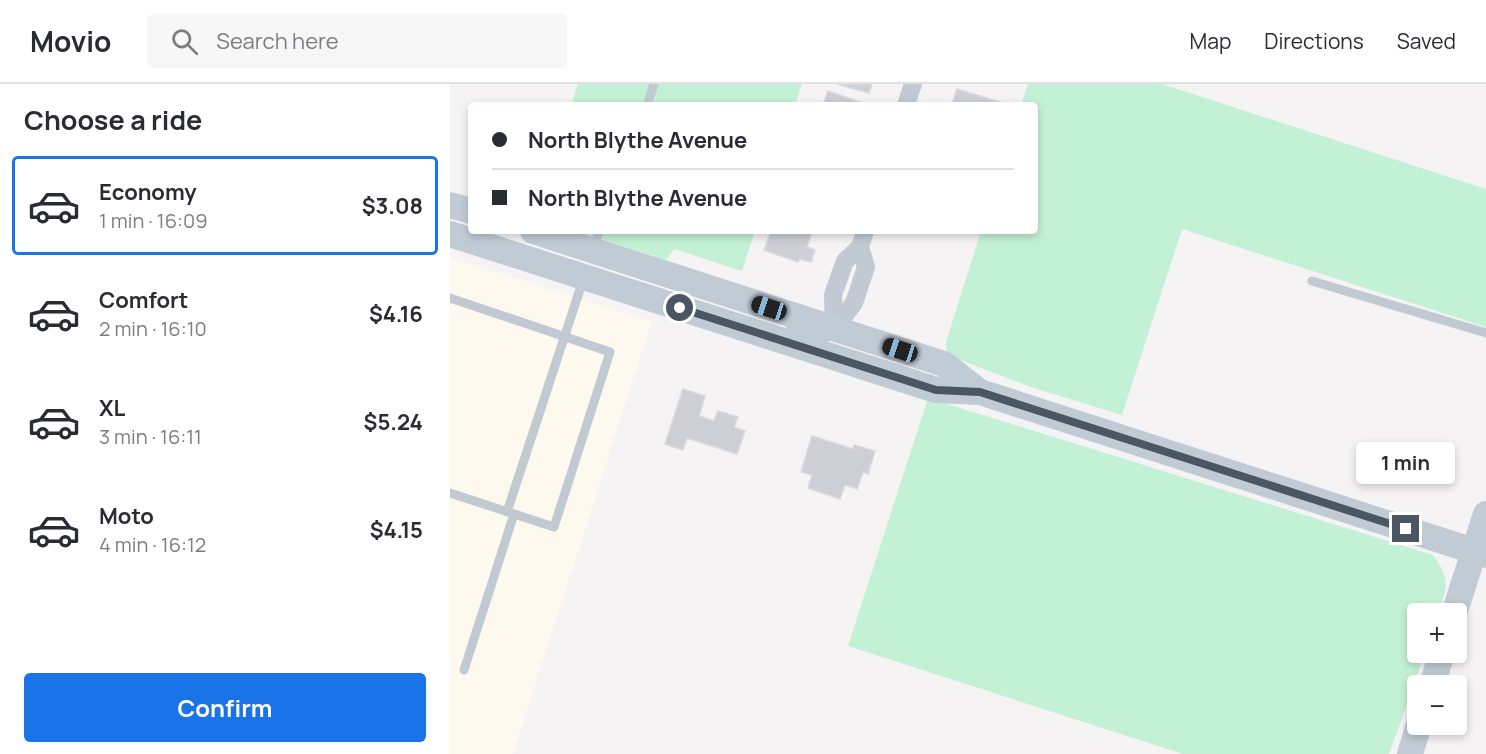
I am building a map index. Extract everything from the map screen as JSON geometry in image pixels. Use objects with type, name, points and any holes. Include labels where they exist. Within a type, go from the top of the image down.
[{"type":"street","points":[[907,102],[913,84]]},
{"type":"street","points":[[450,205],[468,210]]},
{"type":"street","points":[[450,234],[936,390],[980,392],[1480,553]]},
{"type":"street","points":[[572,234],[598,236],[834,329],[944,364],[980,392]]},
{"type":"street","points":[[834,329],[833,295],[845,261],[863,239]]},
{"type":"street","points":[[658,301],[678,297],[810,340],[834,329]]},
{"type":"street","points":[[1459,603],[1480,553],[1486,514]]},
{"type":"street","points":[[1410,754],[1416,735]]},
{"type":"lane","points":[[648,102],[654,84]]},
{"type":"lane","points":[[464,670],[564,336],[584,277]]},
{"type":"lane","points":[[1312,281],[1486,333]]},
{"type":"lane","points":[[450,298],[610,352],[554,528],[450,493]]},
{"type":"shaded area","points":[[450,257],[652,321],[513,754],[450,754]]},
{"type":"green space","points":[[578,84],[802,84],[796,102],[572,102]]},
{"type":"green space","points":[[1028,84],[1162,84],[1486,189],[1486,327],[1182,229],[1122,415],[1031,387],[947,355],[946,342],[980,234],[1038,234],[1038,102],[1022,102]]},
{"type":"green space","points":[[585,234],[754,234],[742,271],[674,249],[666,260]]},
{"type":"green space","points":[[928,398],[1433,555],[1442,570],[1446,583],[1442,603],[1407,603],[1407,663],[1421,663],[1417,675],[1407,675],[1407,704],[1389,754],[1183,754],[848,646]]},
{"type":"building","points":[[837,84],[872,84],[869,93]]},
{"type":"building","points":[[957,89],[1000,102],[953,102]]},
{"type":"building","points":[[828,91],[860,102],[824,102]]},
{"type":"building","points":[[770,234],[811,234],[807,247],[815,250],[811,262],[800,259],[798,262],[764,250]]},
{"type":"building","points":[[683,389],[705,396],[699,416],[714,421],[718,411],[738,417],[734,427],[745,431],[737,454],[687,438],[683,450],[665,444]]},
{"type":"building","points":[[812,436],[853,449],[854,445],[875,451],[868,474],[863,472],[857,489],[845,485],[840,499],[808,488],[812,475],[801,472]]},
{"type":"route","points":[[680,308],[936,390],[980,392],[1406,529]]}]
